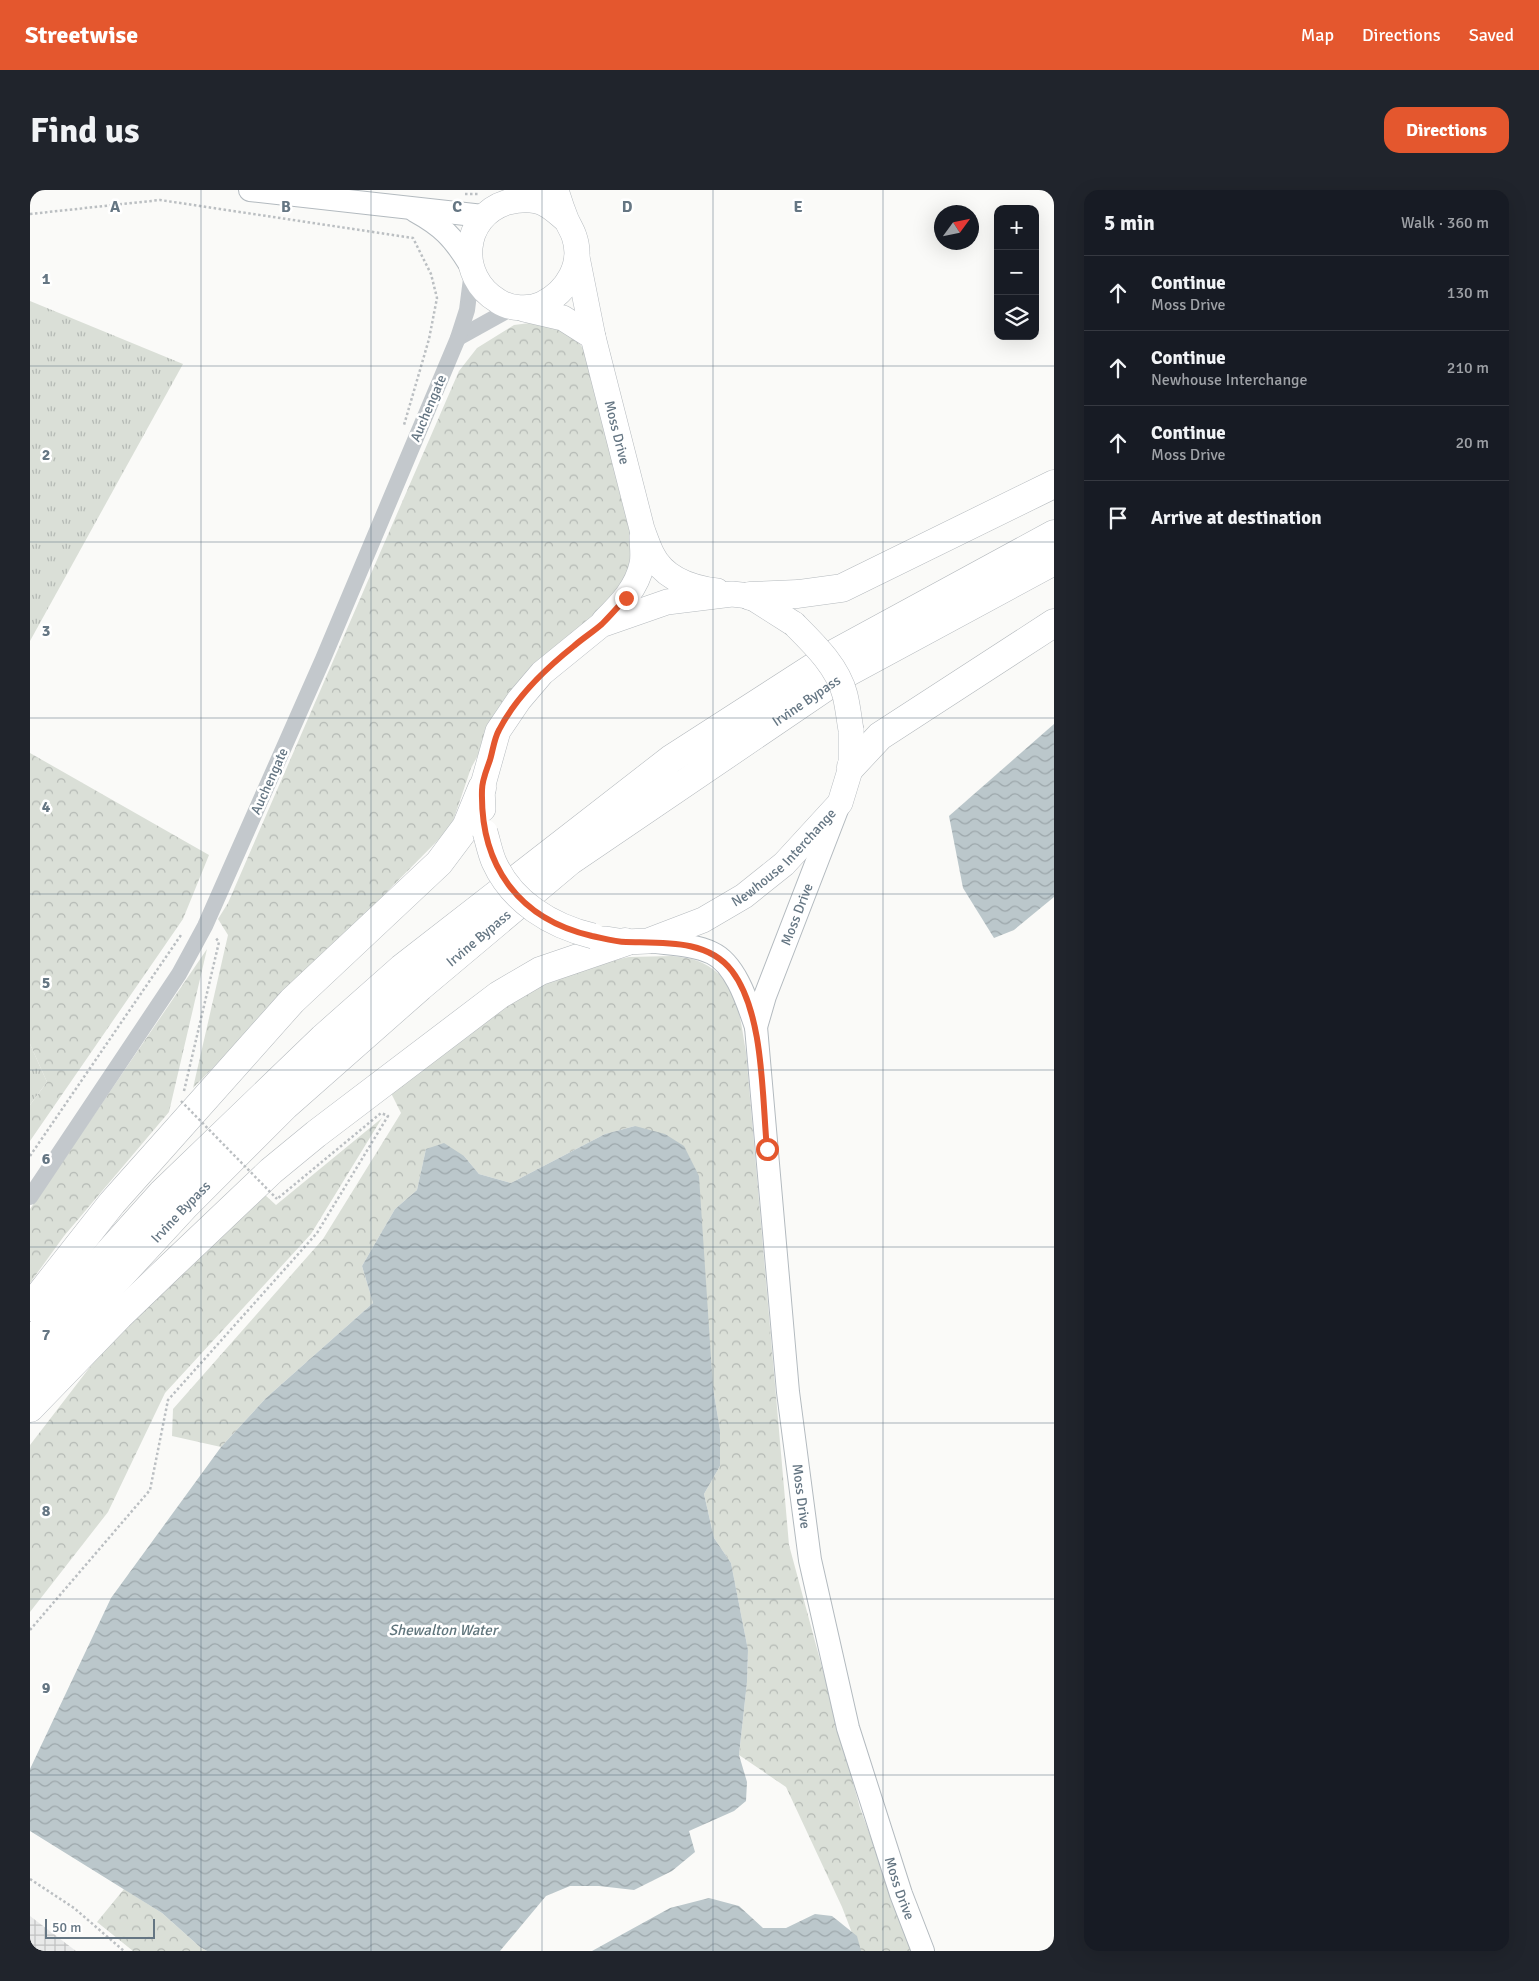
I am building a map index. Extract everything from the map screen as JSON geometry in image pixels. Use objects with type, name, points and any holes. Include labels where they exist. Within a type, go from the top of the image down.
[{"type":"highway","points":[[741,595],[798,594],[842,588],[1054,484]]},
{"type":"highway","name":"Irvine Bypass","points":[[30,1344],[162,1193],[323,1038],[402,968],[671,759],[837,652],[1054,534]]},
{"type":"highway","name":"Irvine Bypass","points":[[30,1379],[88,1311],[180,1212],[285,1106],[420,987],[570,861],[845,674],[1054,561]]},
{"type":"highway","points":[[851,767],[880,736],[1054,623]]},
{"type":"highway","points":[[30,1308],[112,1203],[292,1000],[439,863],[466,827],[482,788]]},
{"type":"highway","points":[[30,1408],[171,1266],[271,1171],[316,1134],[499,995],[540,972],[636,942]]},
{"type":"main road","points":[[250,190],[410,208],[487,205],[520,199],[538,201],[547,205],[566,220]]},
{"type":"main road","points":[[470,267],[472,236],[487,205],[521,190]]},
{"type":"main road","points":[[516,308],[537,306],[553,299],[569,282],[577,257],[574,236],[566,220],[556,190]]},
{"type":"main road","points":[[410,208],[436,223],[456,242],[488,295],[501,303],[516,308],[563,318],[593,337]]},
{"type":"main road","name":"Moss Drive","points":[[577,257],[593,337],[642,529],[653,556],[669,574],[696,588],[741,595]]},
{"type":"main road","name":"Moss Drive","points":[[601,625],[626,598],[638,578],[643,562],[642,529]]},
{"type":"main road","points":[[636,942],[578,932],[548,919],[530,908],[511,890],[494,862],[485,832],[482,788],[498,731],[519,700],[542,673],[601,625],[667,602],[741,595]]},
{"type":"main road","name":"Newhouse Interchange","points":[[636,942],[703,920],[744,896],[784,864],[840,803],[851,767],[851,730],[845,694],[832,666],[794,624],[741,595]]},
{"type":"main road","name":"Moss Drive","points":[[756,1027],[765,996],[840,803]]},
{"type":"main road","name":"Moss Drive","points":[[636,942],[685,946],[713,953],[732,970],[746,995],[756,1027],[788,1392],[810,1560],[848,1728],[901,1894],[922,1951]]},
{"type":"street","name":"Auchengate","points":[[30,1197],[179,974],[205,926],[323,659],[458,338],[467,310],[470,267]]},
{"type":"street","points":[[458,338],[516,308]]},
{"type":"path","points":[[464,194],[487,205]]},
{"type":"path","points":[[30,214],[160,200],[413,238],[432,274],[437,298],[429,340],[404,422],[404,429]]},
{"type":"path","points":[[408,426],[411,417]]},
{"type":"path","points":[[184,1092],[219,942],[205,926]]},
{"type":"path","points":[[30,1156],[182,935]]},
{"type":"path","points":[[30,1630],[150,1490],[168,1400],[318,1234],[388,1116],[381,1113],[277,1198],[181,1101]]},
{"type":"path","points":[[30,1879],[74,1908],[124,1951]]},
{"type":"shaded area","points":[[30,1916],[76,1951],[30,1951]]},
{"type":"green space","points":[[30,301],[183,364],[30,641]]},
{"type":"green space","points":[[538,322],[572,334],[589,356],[632,533],[630,568],[619,595],[515,689],[471,768],[451,827],[193,1088],[228,935],[218,919],[228,903],[459,371],[477,348],[514,325]]},
{"type":"green space","points":[[30,753],[209,855],[183,919],[30,1141],[30,1105],[47,1082],[30,1044]]},
{"type":"green space","points":[[207,949],[169,1112],[64,1236],[30,1283],[30,1209]]},
{"type":"green space","points":[[672,956],[695,960],[712,968],[729,987],[739,1011],[746,1052],[789,1545],[860,1808],[913,1951],[859,1951],[842,1907],[786,1787],[739,1755],[747,1682],[748,1650],[731,1563],[714,1538],[704,1494],[720,1466],[720,1430],[713,1388],[635,1126],[605,1134],[511,1183],[479,1174],[464,1156],[426,1149],[417,1190],[395,1209],[362,1266],[373,1303],[266,1398],[221,1447],[172,1436],[173,1409],[323,1239],[401,1113],[391,1093],[507,997],[557,973],[629,957]]},
{"type":"green space","points":[[30,1044],[47,1082],[30,1105]]},
{"type":"green space","points":[[382,1118],[311,1234],[165,1393],[108,1512],[30,1612],[30,1445],[100,1354],[264,1194],[276,1205]]},
{"type":"green space","points":[[124,1889],[162,1913],[207,1951],[133,1951],[97,1922]]},
{"type":"water","points":[[1054,724],[1054,897],[1014,930],[994,938],[963,888],[949,816]]},
{"type":"water","name":"Shewalton Water","points":[[635,1126],[665,1134],[684,1146],[699,1176],[713,1388],[720,1430],[720,1466],[704,1494],[714,1538],[731,1563],[748,1650],[747,1682],[739,1755],[747,1782],[746,1801],[734,1811],[689,1831],[695,1852],[672,1871],[634,1890],[599,1886],[570,1886],[546,1896],[500,1951],[207,1951],[162,1913],[30,1831],[30,1769],[111,1598],[221,1447],[266,1398],[373,1303],[362,1266],[395,1209],[417,1190],[426,1149],[444,1143],[464,1156],[479,1174],[511,1183],[605,1134]]},
{"type":"water","points":[[709,1898],[739,1906],[763,1928],[786,1928],[815,1914],[832,1916],[857,1936],[861,1951],[592,1951],[670,1908]]},
{"type":"route","points":[[626,598],[601,625],[542,673],[519,700],[498,731],[482,788],[485,832],[494,862],[511,890],[530,908],[548,919],[578,932],[593,936],[625,942],[648,941],[685,946],[713,953],[732,970],[746,995],[756,1027],[767,1149]]}]
